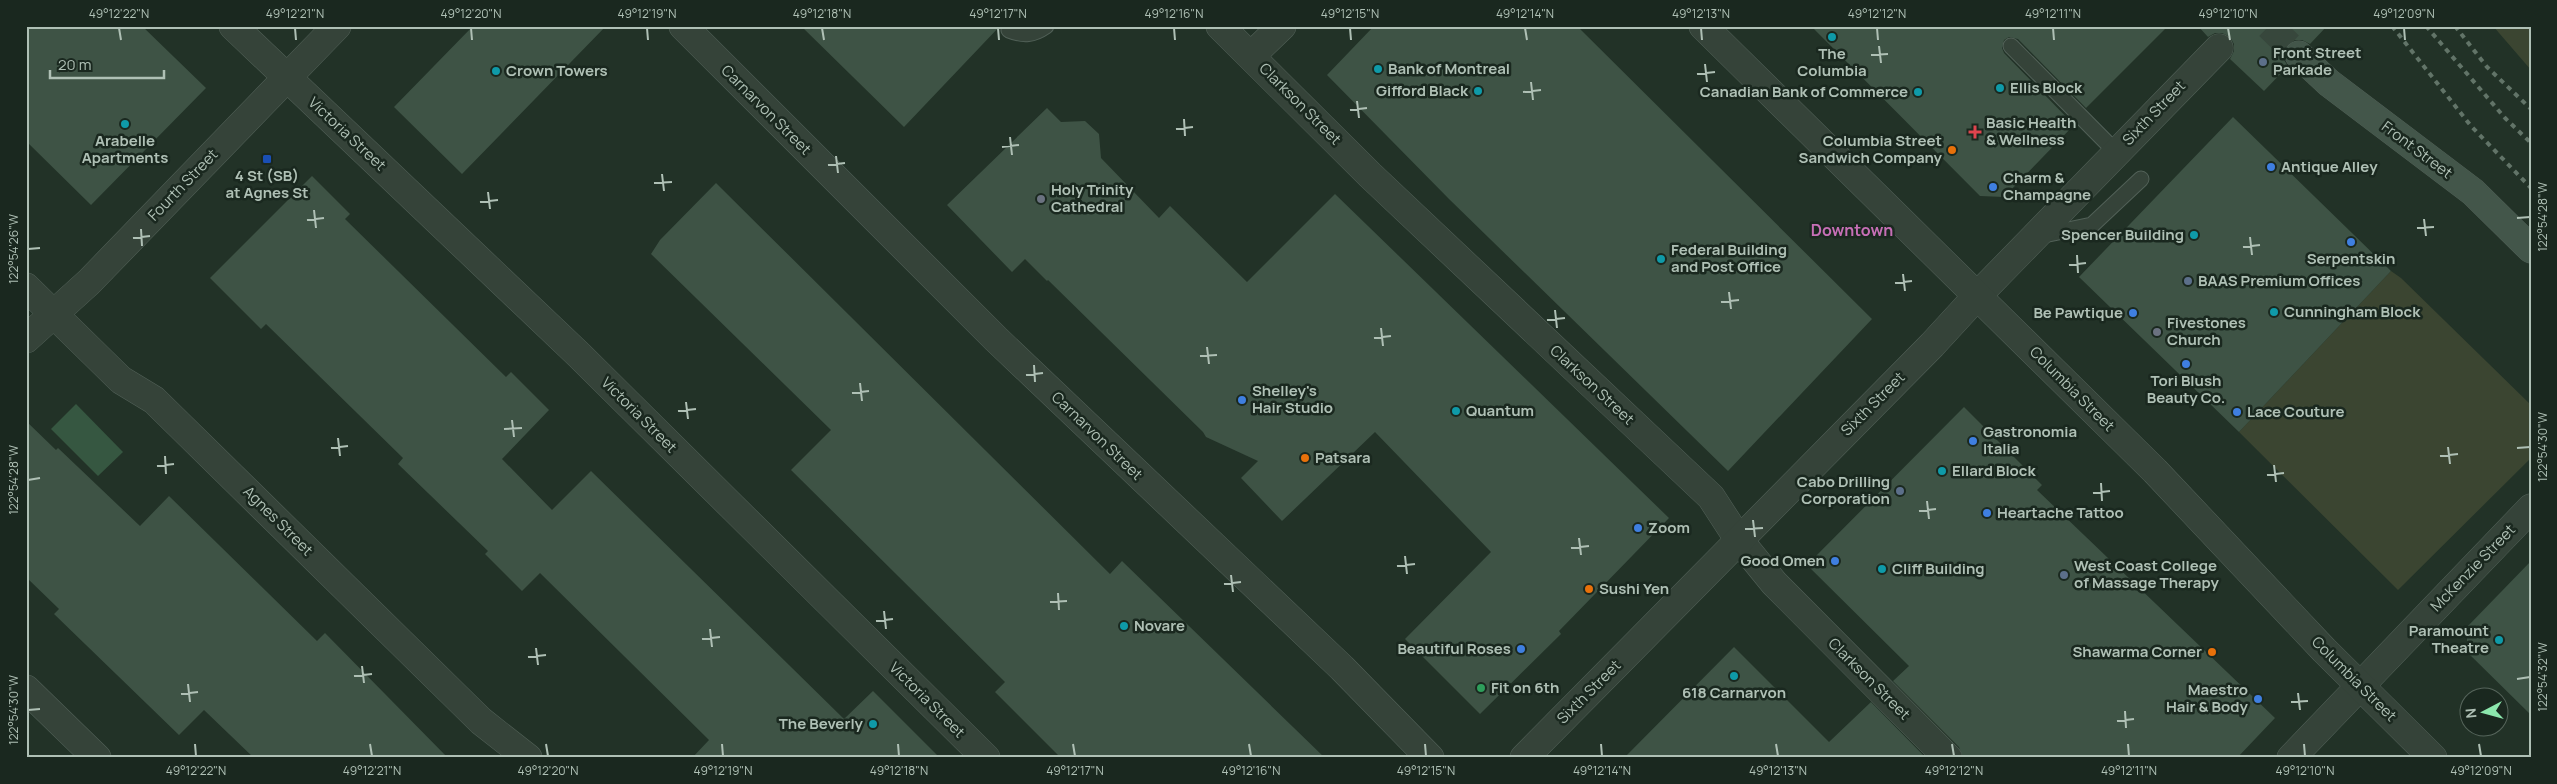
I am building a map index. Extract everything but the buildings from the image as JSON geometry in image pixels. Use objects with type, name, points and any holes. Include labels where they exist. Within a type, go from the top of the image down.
[{"type":"main road","name":"Front Street","points":[[2299,55],[2329,83],[2473,192],[2531,250]]},
{"type":"street","name":"Victoria Street","points":[[233,26],[579,355],[986,758]]},
{"type":"street","name":"Fourth Street","points":[[26,340],[53,313],[89,282],[337,26]]},
{"type":"street","name":"Carnarvon Street","points":[[683,26],[996,339],[1342,668],[1430,758]]},
{"type":"street","name":"Clarkson Street","points":[[1220,26],[1252,55],[1370,175],[1711,497],[1739,540],[1774,583],[1948,758]]},
{"type":"street","points":[[1252,55],[1282,26]]},
{"type":"street","name":"Columbia Street","points":[[1703,26],[2155,471],[2360,686],[2434,758]]},
{"type":"street","name":"Sixth Street","points":[[1524,758],[1932,345],[2033,237],[2219,48]]},
{"type":"street","name":"Agnes Street","points":[[26,287],[121,380],[154,400],[481,721],[528,758]]},
{"type":"street","name":"McKenzie Street","points":[[2291,758],[2531,508]]},
{"type":"street","points":[[26,689],[96,758]]},
{"type":"lane","points":[[1009,30],[1020,35],[1035,33],[1046,26]]},
{"type":"lane","points":[[2011,46],[2116,152]]},
{"type":"lane","points":[[2033,237],[2092,225],[2141,179]]},
{"type":"shaded area","points":[[2493,26],[2531,26],[2531,70]]},
{"type":"shaded area","points":[[2391,271],[2401,278],[2531,405],[2531,458],[2398,590],[2239,432]]},
{"type":"shaded area","points":[[76,404],[123,452],[98,476],[51,429]]},
{"type":"tunnel","points":[[2269,26],[2299,55]]},
{"type":"railway","points":[[2392,26],[2471,126],[2531,188]]},
{"type":"railway","points":[[2426,26],[2505,118],[2531,143]]},
{"type":"railway","points":[[2455,26],[2487,67],[2531,109]]},
{"type":"place","name":"The Columbia","points":[[1832,37]]},
{"type":"place","name":"Front Street Parkade","points":[[2263,62]]},
{"type":"place","name":"Bank of Montreal","points":[[1378,69]]},
{"type":"place","name":"Crown Towers","points":[[496,71]]},
{"type":"place","name":"Ellis Block","points":[[2000,88]]},
{"type":"place","name":"Gifford Black","points":[[1478,91]]},
{"type":"place","name":"Canadian Bank of Commerce","points":[[1918,92]]},
{"type":"place","name":"Arabelle Apartments","points":[[125,124]]},
{"type":"place","name":"Basic Health & Wellness","points":[[1975,132]]},
{"type":"place","name":"Columbia Street Sandwich Company","points":[[1952,150]]},
{"type":"place","name":"4 St (SB) at Agnes St","points":[[267,159]]},
{"type":"place","name":"Antique Alley","points":[[2271,167]]},
{"type":"place","name":"Charm & Champagne","points":[[1993,187]]},
{"type":"place","name":"Holy Trinity Cathedral","points":[[1041,199]]},
{"type":"place","name":"Spencer Building","points":[[2194,235]]},
{"type":"place","name":"Serpentskin","points":[[2351,242]]},
{"type":"place","name":"Federal Building and Post Office","points":[[1661,259]]},
{"type":"place","name":"BAAS Premium Offices","points":[[2188,281]]},
{"type":"place","name":"Cunningham Block","points":[[2274,312]]},
{"type":"place","name":"Be Pawtique","points":[[2133,313]]},
{"type":"place","name":"Fivestones Church","points":[[2157,332]]},
{"type":"place","name":"Tori Blush Beauty Co.","points":[[2186,364]]},
{"type":"place","name":"Shelley's Hair Studio","points":[[1242,400]]},
{"type":"place","name":"Quantum","points":[[1456,411]]},
{"type":"place","name":"Lace Couture","points":[[2237,412]]},
{"type":"place","name":"Gastronomia Italia","points":[[1973,441]]},
{"type":"place","name":"Patsara","points":[[1305,458]]},
{"type":"place","name":"Ellard Block","points":[[1942,471]]},
{"type":"place","name":"Cabo Drilling Corporation","points":[[1900,491]]},
{"type":"place","name":"Heartache Tattoo","points":[[1987,513]]},
{"type":"place","name":"Zoom","points":[[1638,528]]},
{"type":"place","name":"Good Omen","points":[[1835,561]]},
{"type":"place","name":"Cliff Building","points":[[1882,569]]},
{"type":"place","name":"West Coast College of Massage Therapy","points":[[2064,575]]},
{"type":"place","name":"Sushi Yen","points":[[1589,589]]},
{"type":"place","name":"Novare","points":[[1124,626]]},
{"type":"place","name":"Paramount Theatre","points":[[2499,640]]},
{"type":"place","name":"Beautiful Roses","points":[[1521,649]]},
{"type":"place","name":"Shawarma Corner","points":[[2212,652]]},
{"type":"place","name":"618 Carnarvon","points":[[1734,676]]},
{"type":"place","name":"Fit on 6th","points":[[1481,688]]},
{"type":"place","name":"Maestro Hair & Body","points":[[2258,699]]},
{"type":"place","name":"The Beverly","points":[[873,724]]},
{"type":"district","name":"Downtown","points":[[1852,230]]}]
